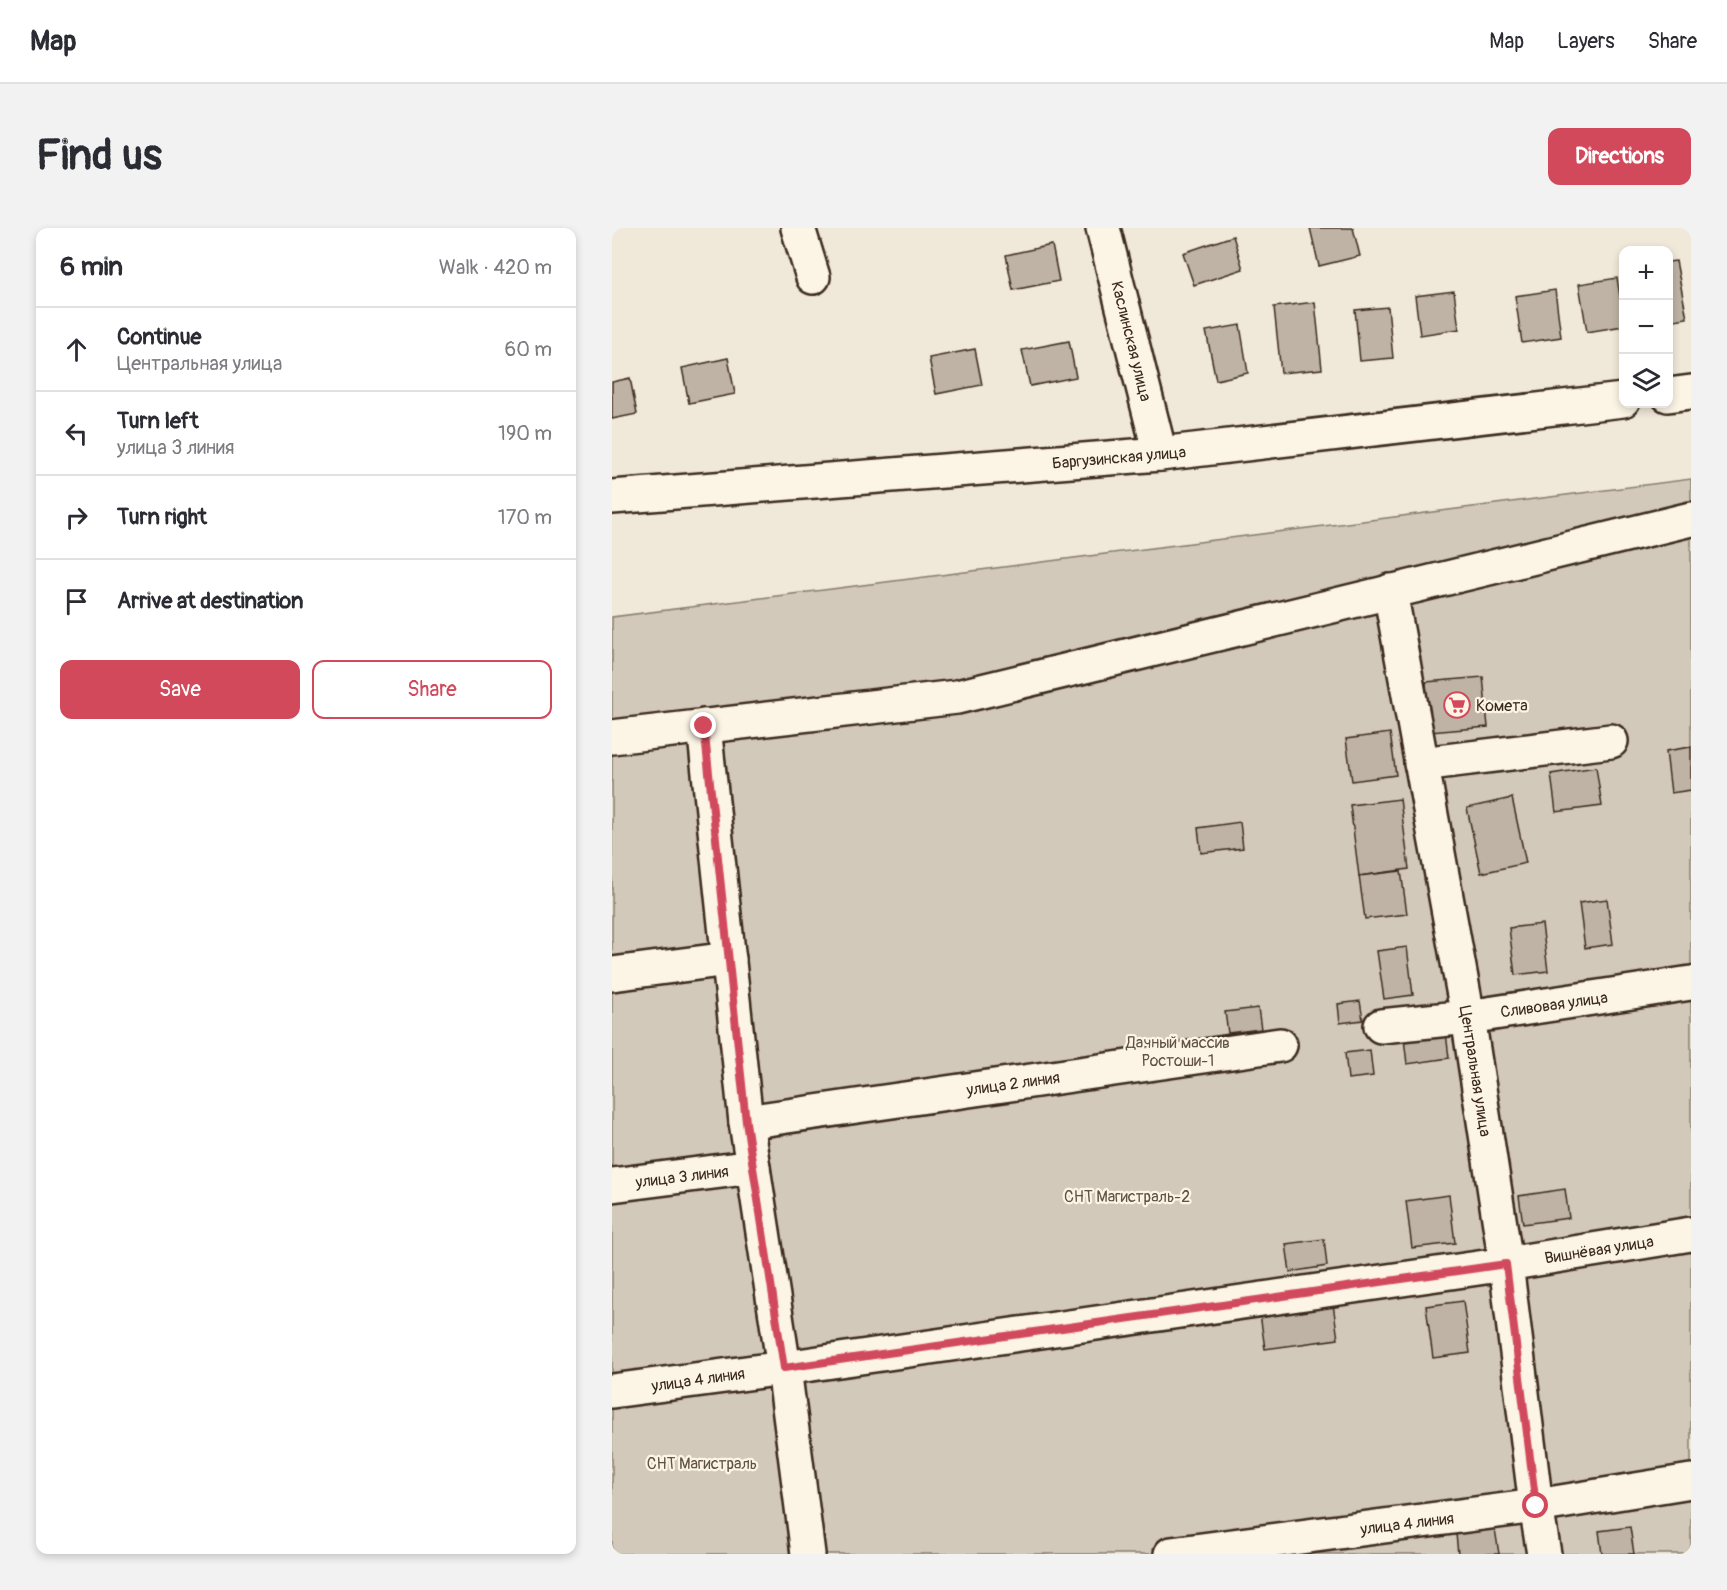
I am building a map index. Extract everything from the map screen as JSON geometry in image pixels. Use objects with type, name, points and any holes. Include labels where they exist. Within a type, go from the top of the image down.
[{"type":"street","points":[[798,228],[813,277]]},
{"type":"street","name":"Каслинская улица","points":[[1103,228],[1160,454]]},
{"type":"street","points":[[1673,394],[1691,392]]},
{"type":"street","name":"Баргузинская улица","points":[[612,497],[1160,454],[1619,400]]},
{"type":"street","points":[[612,737],[957,697],[1691,519]]},
{"type":"street","name":"Центральная улица","points":[[1390,591],[1468,1017],[1506,1264],[1544,1554]]},
{"type":"street","points":[[704,726],[746,1122],[784,1368],[808,1554]]},
{"type":"street","points":[[1421,764],[1611,741]]},
{"type":"street","points":[[612,974],[729,959]]},
{"type":"street","name":"Сливовая улица","points":[[1381,1026],[1468,1017],[1691,984]]},
{"type":"street","name":"улица 2 линия","points":[[746,1122],[1280,1045]]},
{"type":"street","name":"улица 3 линия","points":[[612,1185],[753,1167]]},
{"type":"street","name":"Вишнёвая улица","points":[[1506,1264],[1691,1234]]},
{"type":"street","points":[[784,1368],[1506,1264]]},
{"type":"street","name":"улица 4 линия","points":[[612,1390],[784,1368]]},
{"type":"street","name":"улица 4 линия","points":[[1171,1554],[1536,1506],[1691,1481]]},
{"type":"green space","name":"Дачный массив Ростоши-1","points":[[1691,479],[1691,1554],[612,1554],[612,617]]},
{"type":"building","points":[[1310,228],[1353,228],[1360,256],[1319,266]]},
{"type":"building","points":[[1233,236],[1243,269],[1194,285],[1183,253]]},
{"type":"building","points":[[1052,245],[1059,281],[1013,290],[1006,255]]},
{"type":"building","points":[[1673,261],[1676,261],[1687,318],[1673,320],[1673,300]]},
{"type":"building","points":[[1617,278],[1619,327],[1587,332],[1579,284]]},
{"type":"building","points":[[1555,290],[1561,337],[1522,343],[1515,296]]},
{"type":"building","points":[[1454,291],[1459,329],[1420,335],[1415,296]]},
{"type":"building","points":[[1315,302],[1322,369],[1281,373],[1274,307]]},
{"type":"building","points":[[1388,307],[1393,358],[1360,361],[1355,310]]},
{"type":"building","points":[[1240,325],[1248,373],[1216,380],[1206,331]]},
{"type":"building","points":[[1069,341],[1076,377],[1030,386],[1022,350]]},
{"type":"building","points":[[975,349],[982,385],[936,394],[929,358]]},
{"type":"building","points":[[728,358],[735,394],[689,403],[682,368]]},
{"type":"building","points":[[630,378],[637,414],[612,419],[612,382]]},
{"type":"building","name":"Комета","points":[[1483,677],[1488,727],[1430,732],[1426,682]]},
{"type":"building","points":[[1390,733],[1396,775],[1352,781],[1346,739]]},
{"type":"building","points":[[1691,747],[1691,790],[1671,793],[1666,751]]},
{"type":"building","points":[[1596,767],[1602,806],[1556,812],[1551,774]]},
{"type":"building","points":[[1512,798],[1526,863],[1481,873],[1467,808]]},
{"type":"building","points":[[1400,799],[1409,869],[1359,876],[1350,805]]},
{"type":"building","points":[[1240,822],[1243,848],[1201,853],[1198,828]]},
{"type":"building","points":[[1401,871],[1407,914],[1365,919],[1359,876]]},
{"type":"building","points":[[1607,899],[1613,944],[1585,948],[1579,903]]},
{"type":"building","points":[[1542,924],[1548,971],[1515,975],[1509,928]]},
{"type":"building","points":[[1407,947],[1413,995],[1384,999],[1377,951]]},
{"type":"building","points":[[1360,1001],[1363,1020],[1340,1023],[1338,1004]]},
{"type":"building","points":[[1258,1008],[1261,1029],[1228,1033],[1225,1012]]},
{"type":"building","points":[[1446,1033],[1449,1058],[1407,1064],[1404,1039]]},
{"type":"building","points":[[1370,1050],[1373,1076],[1348,1079],[1345,1053]]},
{"type":"building","points":[[1565,1189],[1569,1218],[1523,1224],[1519,1196]]},
{"type":"building","points":[[1449,1195],[1455,1243],[1412,1248],[1406,1201]]},
{"type":"building","points":[[1324,1239],[1327,1266],[1290,1272],[1286,1244]]},
{"type":"building","points":[[1463,1301],[1470,1353],[1433,1358],[1426,1306]]},
{"type":"building","points":[[1333,1304],[1338,1339],[1265,1349],[1260,1314]]},
{"type":"building","points":[[1630,1527],[1634,1554],[1602,1554],[1599,1531]]},
{"type":"building","points":[[1495,1529],[1499,1554],[1458,1554],[1456,1534]]},
{"type":"place","name":"Комета","points":[[1457,705]]},
{"type":"route","points":[[704,726],[746,1122],[784,1368],[1506,1264],[1536,1506]]},
{"type":"park label","name":"СНТ Магистраль-2","points":[[1127,1196]]},
{"type":"park label","name":"СНТ Магистраль","points":[[702,1463]]}]
